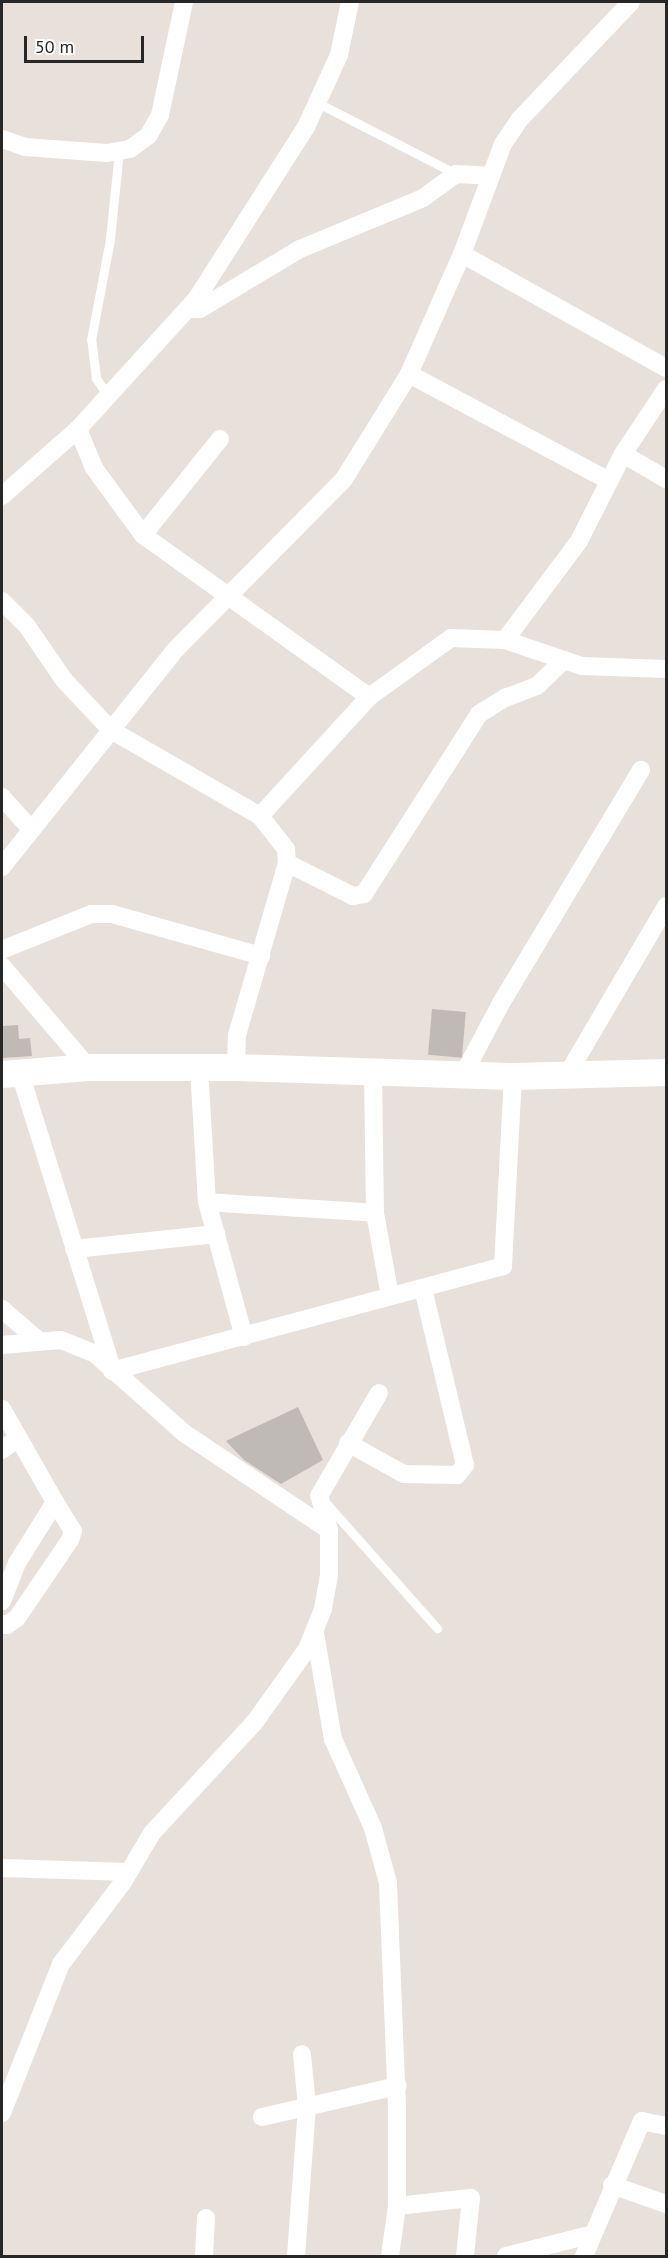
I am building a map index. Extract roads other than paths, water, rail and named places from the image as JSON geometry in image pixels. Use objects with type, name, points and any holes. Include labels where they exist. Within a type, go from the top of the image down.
[{"type":"street","points":[[2,140],[25,147],[119,151],[130,149],[148,136],[160,114],[184,2]]},
{"type":"street","points":[[2,495],[78,429],[188,309],[290,154],[318,103],[339,55],[351,2]]},
{"type":"street","points":[[2,867],[30,828],[175,650],[344,479],[409,374],[462,254],[489,176],[503,144],[520,119],[631,2]]},
{"type":"street","points":[[188,309],[201,309],[300,249],[423,198],[456,174],[489,176]]},
{"type":"street","points":[[462,254],[666,368]]},
{"type":"street","points":[[409,374],[609,481]]},
{"type":"street","points":[[505,640],[579,541],[623,454],[666,389]]},
{"type":"street","points":[[78,429],[94,468],[143,535],[369,697]]},
{"type":"street","points":[[143,535],[220,439]]},
{"type":"street","points":[[623,454],[666,479]]},
{"type":"street","points":[[2,601],[27,626],[64,680],[111,730],[260,816],[286,849],[287,863],[237,1035],[236,1067]]},
{"type":"street","points":[[260,816],[369,697],[451,638],[505,640],[582,666],[666,669]]},
{"type":"street","points":[[287,863],[353,896],[364,894],[479,714],[505,698],[537,686],[564,660]]},
{"type":"street","points":[[464,1073],[507,993],[640,770]]},
{"type":"street","points":[[2,797],[30,828]]},
{"type":"street","points":[[567,1075],[666,906]]},
{"type":"street","points":[[2,950],[91,914],[112,914],[261,956]]},
{"type":"street","points":[[2,966],[87,1067]]},
{"type":"street","points":[[112,1371],[74,1249],[10,1074],[87,1067],[236,1067],[513,1076],[666,1072]]},
{"type":"street","points":[[199,1068],[207,1203],[244,1337]]},
{"type":"street","points":[[373,1071],[375,1213],[390,1296]]},
{"type":"street","points":[[112,1371],[497,1269],[506,1261],[513,1076]]},
{"type":"street","points":[[207,1203],[375,1213]]},
{"type":"street","points":[[74,1249],[216,1234]]},
{"type":"street","points":[[348,1443],[404,1474],[457,1475],[465,1465],[423,1289]]},
{"type":"street","points":[[2,1309],[39,1341]]},
{"type":"street","points":[[2,1345],[39,1341],[75,1345],[94,1353],[184,1433],[329,1530]]},
{"type":"street","points":[[2,2113],[61,1964],[129,1872],[152,1833],[273,1699],[298,1666],[315,1632],[327,1592],[329,1530],[319,1496],[379,1393]]},
{"type":"street","points":[[2,1409],[73,1531],[70,1540],[17,1618],[7,1625],[2,1623]]},
{"type":"street","points":[[2,1450],[18,1438]]},
{"type":"street","points":[[2,1601],[17,1563],[55,1502]]},
{"type":"street","points":[[315,1632],[333,1739],[373,1828],[388,1883],[397,2086],[397,2206],[390,2256]]},
{"type":"street","points":[[2,1868],[129,1872]]},
{"type":"street","points":[[296,2256],[307,2107],[302,2054]]},
{"type":"street","points":[[262,2117],[397,2086]]},
{"type":"street","points":[[584,2256],[612,2185],[642,2121],[666,2126]]},
{"type":"street","points":[[612,2185],[666,2204]]},
{"type":"street","points":[[397,2206],[471,2198],[465,2256]]},
{"type":"street","points":[[204,2256],[206,2218]]},
{"type":"street","points":[[506,2256],[593,2234]]},
{"type":"lane","points":[[318,103],[456,174]]},
{"type":"lane","points":[[108,396],[96,378],[91,340],[110,239],[119,151]]},
{"type":"lane","points":[[319,1496],[437,1628]]}]
